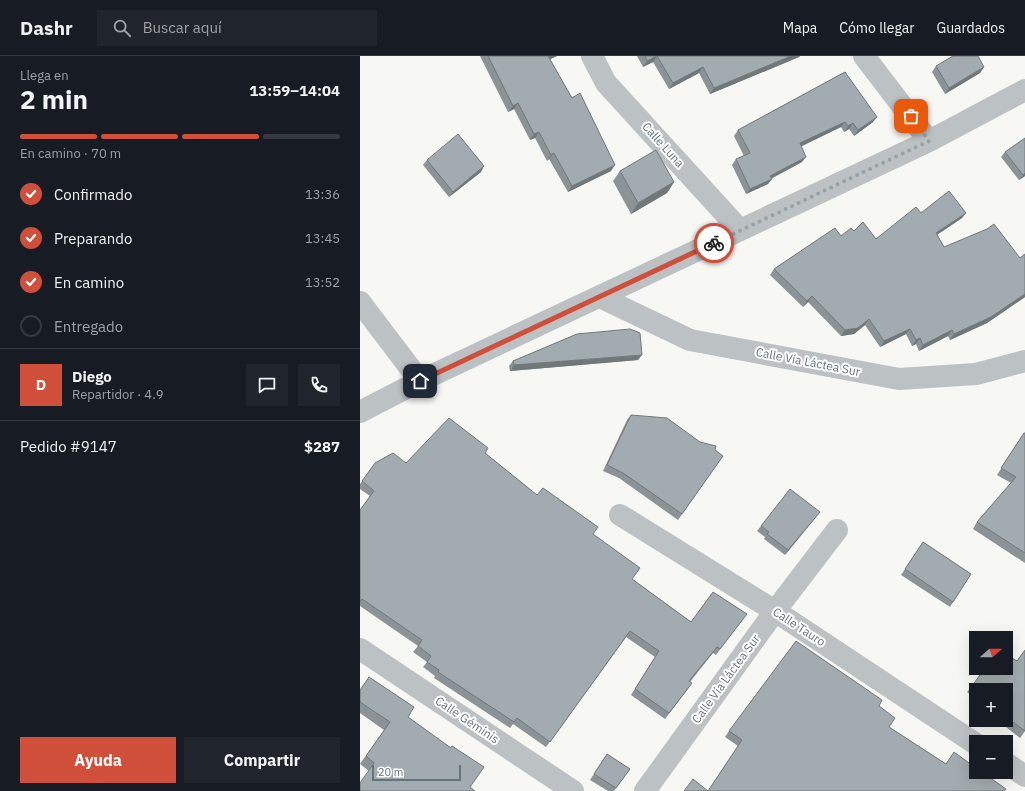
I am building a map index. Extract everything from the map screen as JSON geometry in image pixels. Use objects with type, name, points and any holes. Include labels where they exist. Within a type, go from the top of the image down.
[{"type":"street","name":"Calle Luna","points":[[592,56],[606,83],[740,230]]},
{"type":"street","points":[[864,56],[929,141]]},
{"type":"street","points":[[360,412],[420,381],[929,141],[1025,90]]},
{"type":"street","name":"Calle Vía Láctea Sur","points":[[600,297],[690,340],[899,379],[976,374],[1025,361]]},
{"type":"street","points":[[360,302],[420,381]]},
{"type":"street","name":"Calle Tauro","points":[[620,515],[775,611],[969,739]]},
{"type":"street","name":"Calle Vía Láctea Sur","points":[[645,791],[775,611],[838,530]]},
{"type":"street","name":"Calle Géminis","points":[[360,649],[573,791]]},
{"type":"street","points":[[1013,768],[1025,776]]},
{"type":"building","points":[[488,56],[548,56],[572,98],[580,93],[615,165],[572,186],[554,153],[551,155],[539,132],[534,134],[518,103],[513,106]]},
{"type":"building","points":[[645,56],[657,56],[647,61]]},
{"type":"building","points":[[657,56],[791,56],[714,88],[703,67],[673,83]]},
{"type":"building","points":[[953,56],[978,56],[984,67],[949,88],[936,66]]},
{"type":"building","points":[[845,72],[877,117],[858,130],[853,123],[848,126],[845,122],[800,143],[806,157],[770,176],[772,179],[750,189],[736,159],[750,153],[738,130]]},
{"type":"building","points":[[458,134],[484,166],[453,192],[427,160]]},
{"type":"building","points":[[1025,138],[1025,173],[1023,175],[1005,152]]},
{"type":"building","points":[[656,150],[674,182],[638,203],[620,171]]},
{"type":"building","points":[[949,191],[966,213],[936,233],[944,247],[987,229],[994,224],[1020,258],[1025,254],[1025,294],[991,317],[954,334],[952,330],[923,345],[920,338],[916,340],[910,329],[884,341],[869,319],[858,328],[845,330],[812,296],[807,301],[774,269],[835,228],[841,236],[851,228],[854,231],[863,222],[876,239],[916,207],[921,213]]},
{"type":"building","points":[[630,329],[640,333],[642,355],[514,365],[513,361],[577,334]]},
{"type":"building","points":[[631,415],[667,418],[700,442],[716,446],[715,450],[723,456],[682,514],[623,473],[607,465]]},
{"type":"building","points":[[449,418],[488,448],[485,453],[537,495],[543,488],[598,527],[593,534],[640,568],[632,579],[691,622],[713,592],[747,614],[720,649],[717,647],[689,681],[692,683],[669,713],[635,689],[659,651],[630,631],[550,742],[517,718],[514,722],[438,672],[439,670],[427,662],[431,656],[418,646],[422,640],[362,599],[360,602],[360,510],[374,491],[362,481],[375,463],[393,453],[406,463]]},
{"type":"building","points":[[1024,433],[1025,553],[977,522],[1016,477],[1001,468]]},
{"type":"building","points":[[790,489],[820,512],[788,550],[767,534],[769,532],[761,526]]},
{"type":"building","points":[[923,542],[971,574],[953,602],[905,569]]},
{"type":"building","points":[[796,641],[882,700],[879,706],[895,718],[889,727],[946,764],[954,752],[969,763],[969,779],[992,779],[1006,789],[1004,791],[708,791],[742,740],[729,731]]},
{"type":"building","points":[[1025,650],[1025,731],[1013,722],[1013,683],[974,683],[980,675],[1013,675],[1013,659],[1017,661]]},
{"type":"building","points":[[369,677],[414,707],[408,717],[451,748],[452,746],[484,767],[470,787],[475,791],[360,791],[360,783],[374,763],[366,756],[390,722],[360,702],[360,690]]},
{"type":"building","points":[[607,754],[630,769],[616,788],[594,774]]},
{"type":"building","points":[[693,779],[708,791],[684,791]]},
{"type":"way so far","points":[[714,243],[929,141],[911,116]]},
{"type":"route","points":[[420,381],[714,243]]}]
